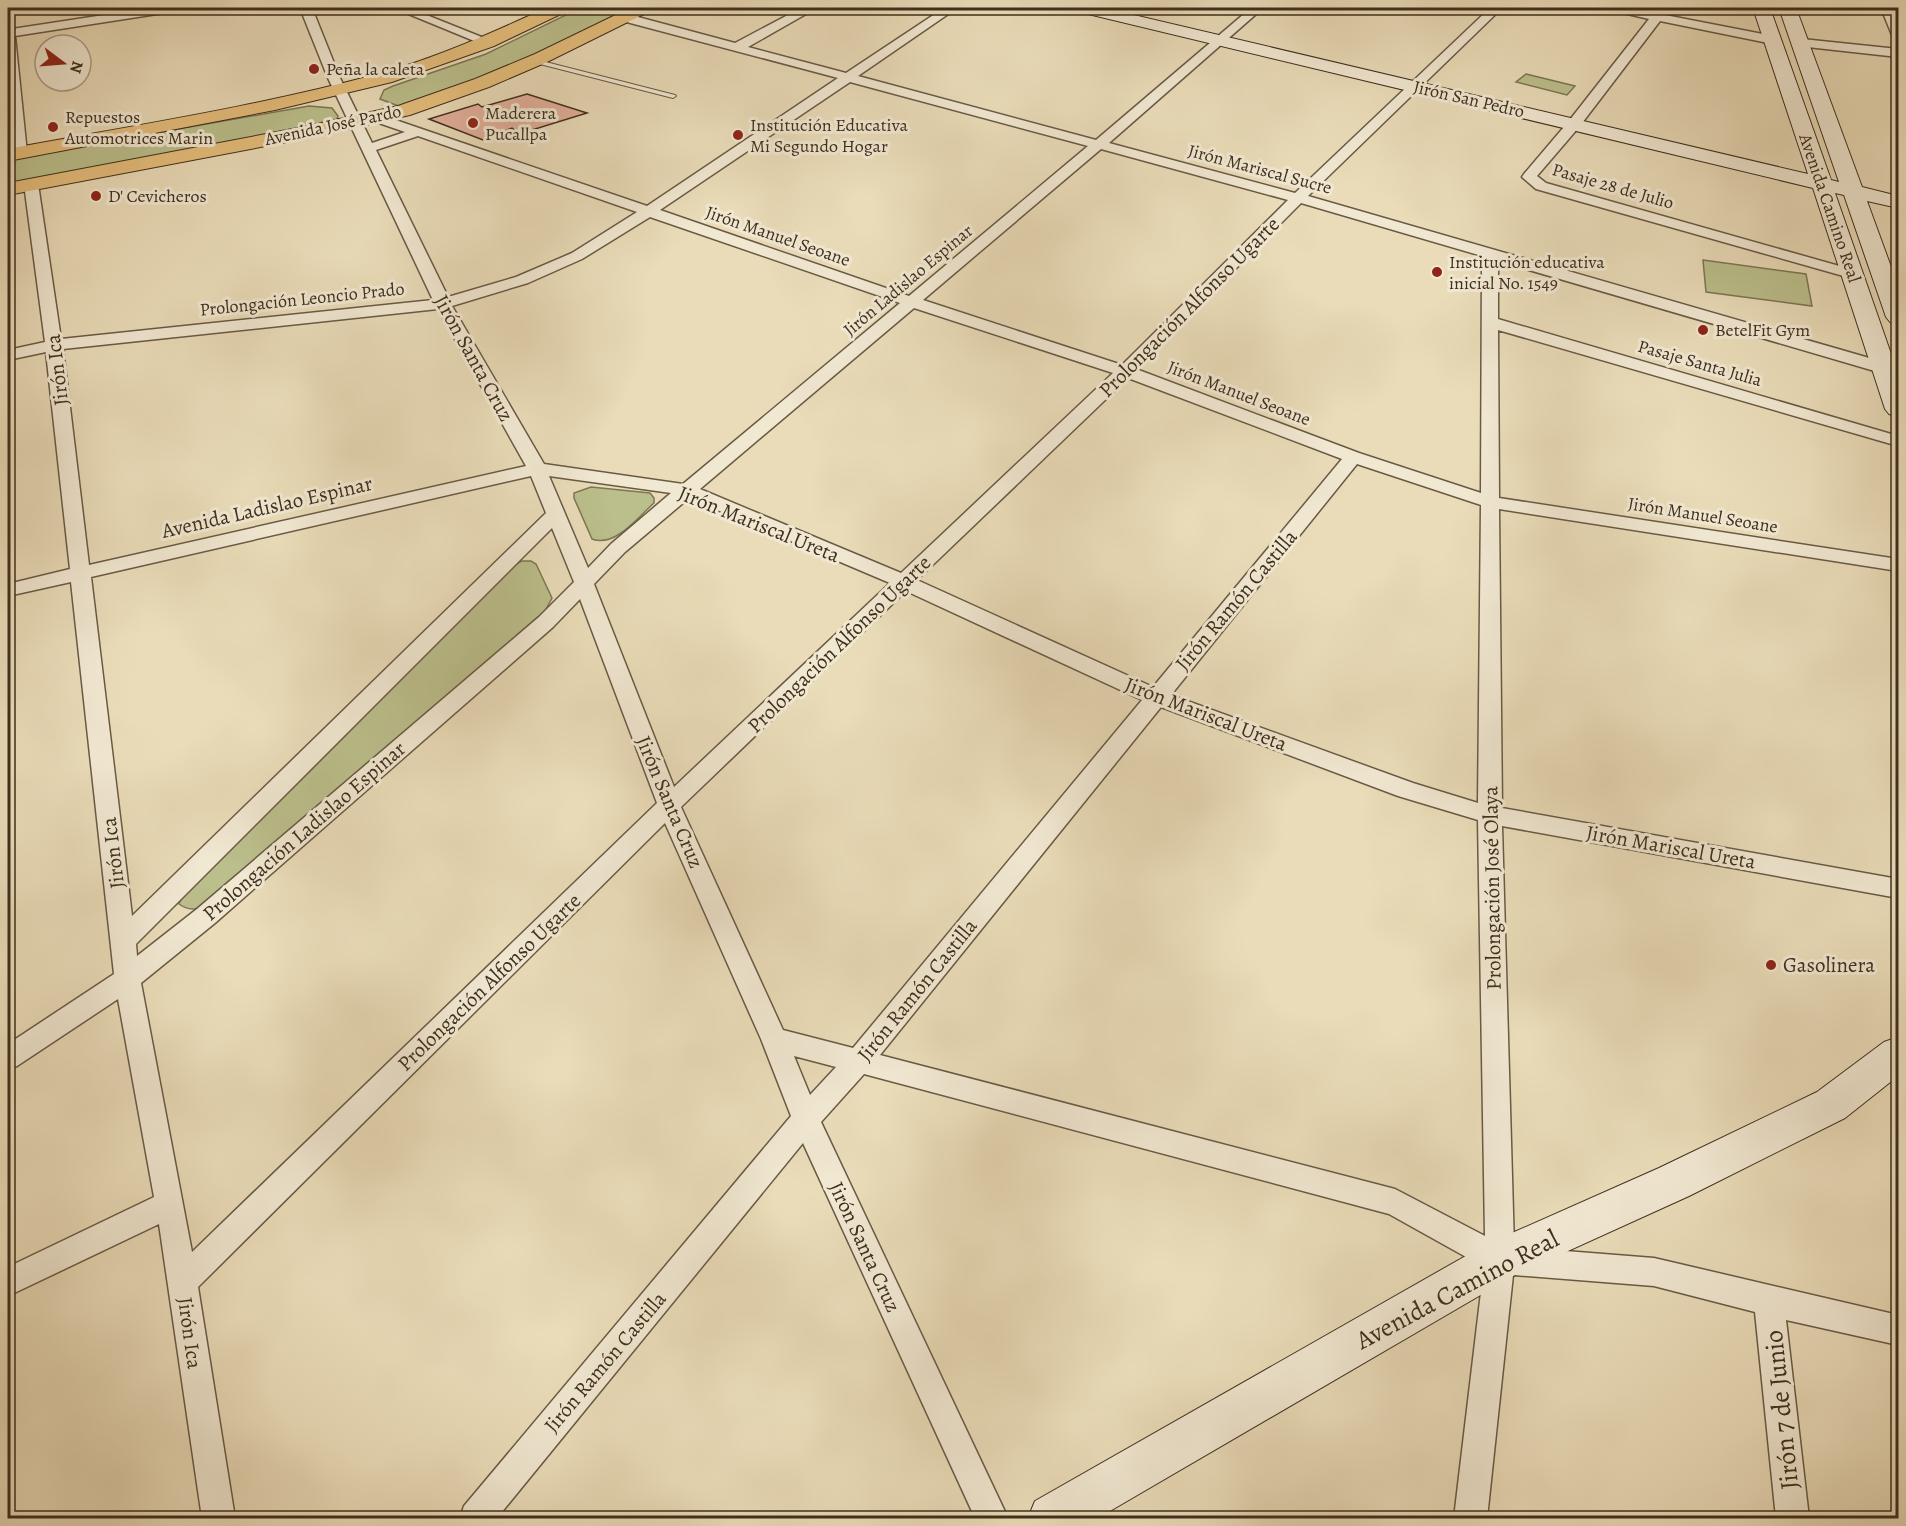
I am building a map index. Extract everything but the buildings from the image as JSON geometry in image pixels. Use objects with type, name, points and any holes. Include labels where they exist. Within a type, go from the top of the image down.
[{"type":"main road","name":"Avenida José Pardo","points":[[14,154],[341,89],[432,63],[488,42],[559,8]]},
{"type":"main road","name":"Avenida José Pardo","points":[[8,189],[378,118],[431,103],[534,61],[642,8]]},
{"type":"main road","name":"Jirón San Pedro","points":[[1084,8],[1899,202]]},
{"type":"main road","name":"Avenida Camino Real","points":[[1761,8],[1899,409]]},
{"type":"main road","name":"Avenida Camino Real","points":[[1788,8],[1899,317]]},
{"type":"main road","name":"Avenida Camino Real","points":[[1052,1518],[1500,1260],[1674,1182],[1832,1105],[1899,1054]]},
{"type":"street","points":[[14,154],[8,33],[170,8]]},
{"type":"street","name":"Jirón Santa Cruz","points":[[306,8],[341,89],[443,304],[537,469],[554,515],[584,583],[669,805],[774,1039],[806,1119],[992,1518]]},
{"type":"street","points":[[400,8],[488,42]]},
{"type":"street","points":[[738,47],[809,8]]},
{"type":"street","name":"Prolongación Leoncio Prado","points":[[8,355],[54,345],[443,304],[522,280],[577,256],[648,212],[951,8]]},
{"type":"street","name":"Jirón Ladislao Espinar","points":[[584,583],[618,548],[1098,145],[1257,8]]},
{"type":"street","name":"Prolongación Alfonso Ugarte","points":[[182,1282],[669,805],[1125,370],[1298,198],[1496,8]]},
{"type":"street","points":[[1614,8],[1773,40]]},
{"type":"street","points":[[1887,8],[1899,35]]},
{"type":"street","name":"Pasaje 28 de Julio","points":[[1657,16],[1574,124],[1529,177],[1541,186],[1852,274]]},
{"type":"street","name":"Jirón Mariscal Sucre","points":[[623,17],[1298,198],[1884,368]]},
{"type":"street","points":[[1802,43],[1899,53]]},
{"type":"street","name":"Jirón Manuel Seoane","points":[[378,118],[912,302],[1125,370],[1353,457],[1490,502],[1899,565]]},
{"type":"street","points":[[369,148],[417,132]]},
{"type":"street","name":"Jirón Ica","points":[[31,184],[54,345],[128,979],[170,1204],[218,1518]]},
{"type":"street","name":"Prolongación José Olaya","points":[[1470,1518],[1500,1260],[1490,815],[1490,255]]},
{"type":"street","name":"Pasaje Santa Julia","points":[[1490,322],[1899,441]]},
{"type":"street","name":"Jirón Ramón Castilla","points":[[476,1518],[806,1119],[860,1060],[1353,457]]},
{"type":"street","name":"Jirón Mariscal Ureta","points":[[537,469],[687,490],[904,582],[1155,697],[1406,790],[1490,815],[1899,888]]},
{"type":"street","name":"Avenida Ladislao Espinar","points":[[8,590],[537,469]]},
{"type":"street","name":"Prolongación Ladislao Espinar","points":[[123,940],[554,515]]},
{"type":"street","name":"Prolongación Ladislao Espinar","points":[[8,1058],[128,979],[206,916],[546,622],[584,583]]},
{"type":"street","points":[[774,1039],[1395,1202],[1500,1260],[1654,1272],[1899,1330]]},
{"type":"street","points":[[8,1282],[170,1204]]},
{"type":"street","name":"Jirón 7 de Junio","points":[[1769,1301],[1793,1518]]},
{"type":"lane","points":[[534,61],[673,96]]},
{"type":"green space","points":[[580,8],[636,8],[532,60],[401,107],[380,99],[384,90],[486,54]]},
{"type":"green space","points":[[1526,74],[1575,86],[1567,95],[1516,82]]},
{"type":"green space","points":[[309,106],[332,108],[338,116],[337,120],[314,130],[8,186],[8,159]]},
{"type":"green space","points":[[1703,260],[1806,274],[1812,306],[1706,292]]},
{"type":"green space","points":[[591,487],[650,493],[654,498],[654,503],[618,535],[601,541],[592,539],[574,498],[574,493]]},
{"type":"green space","points":[[522,561],[531,561],[536,564],[552,598],[545,611],[209,904],[194,909],[179,904],[182,896],[509,567]]},
{"type":"place","name":"Peña la caleta","points":[[314,69]]},
{"type":"place","name":"Maderera Pucallpa","points":[[473,123]]},
{"type":"place","name":"Repuestos Automotrices Marin","points":[[53,127]]},
{"type":"place","name":"Institución Educativa Mi Segundo Hogar","points":[[738,135]]},
{"type":"place","name":"D' Cevicheros","points":[[96,196]]},
{"type":"place","name":"Institución educativa inicial No. 1549","points":[[1437,272]]},
{"type":"place","name":"BetelFit Gym","points":[[1703,330]]},
{"type":"place","name":"Gasolinera","points":[[1771,965]]}]
